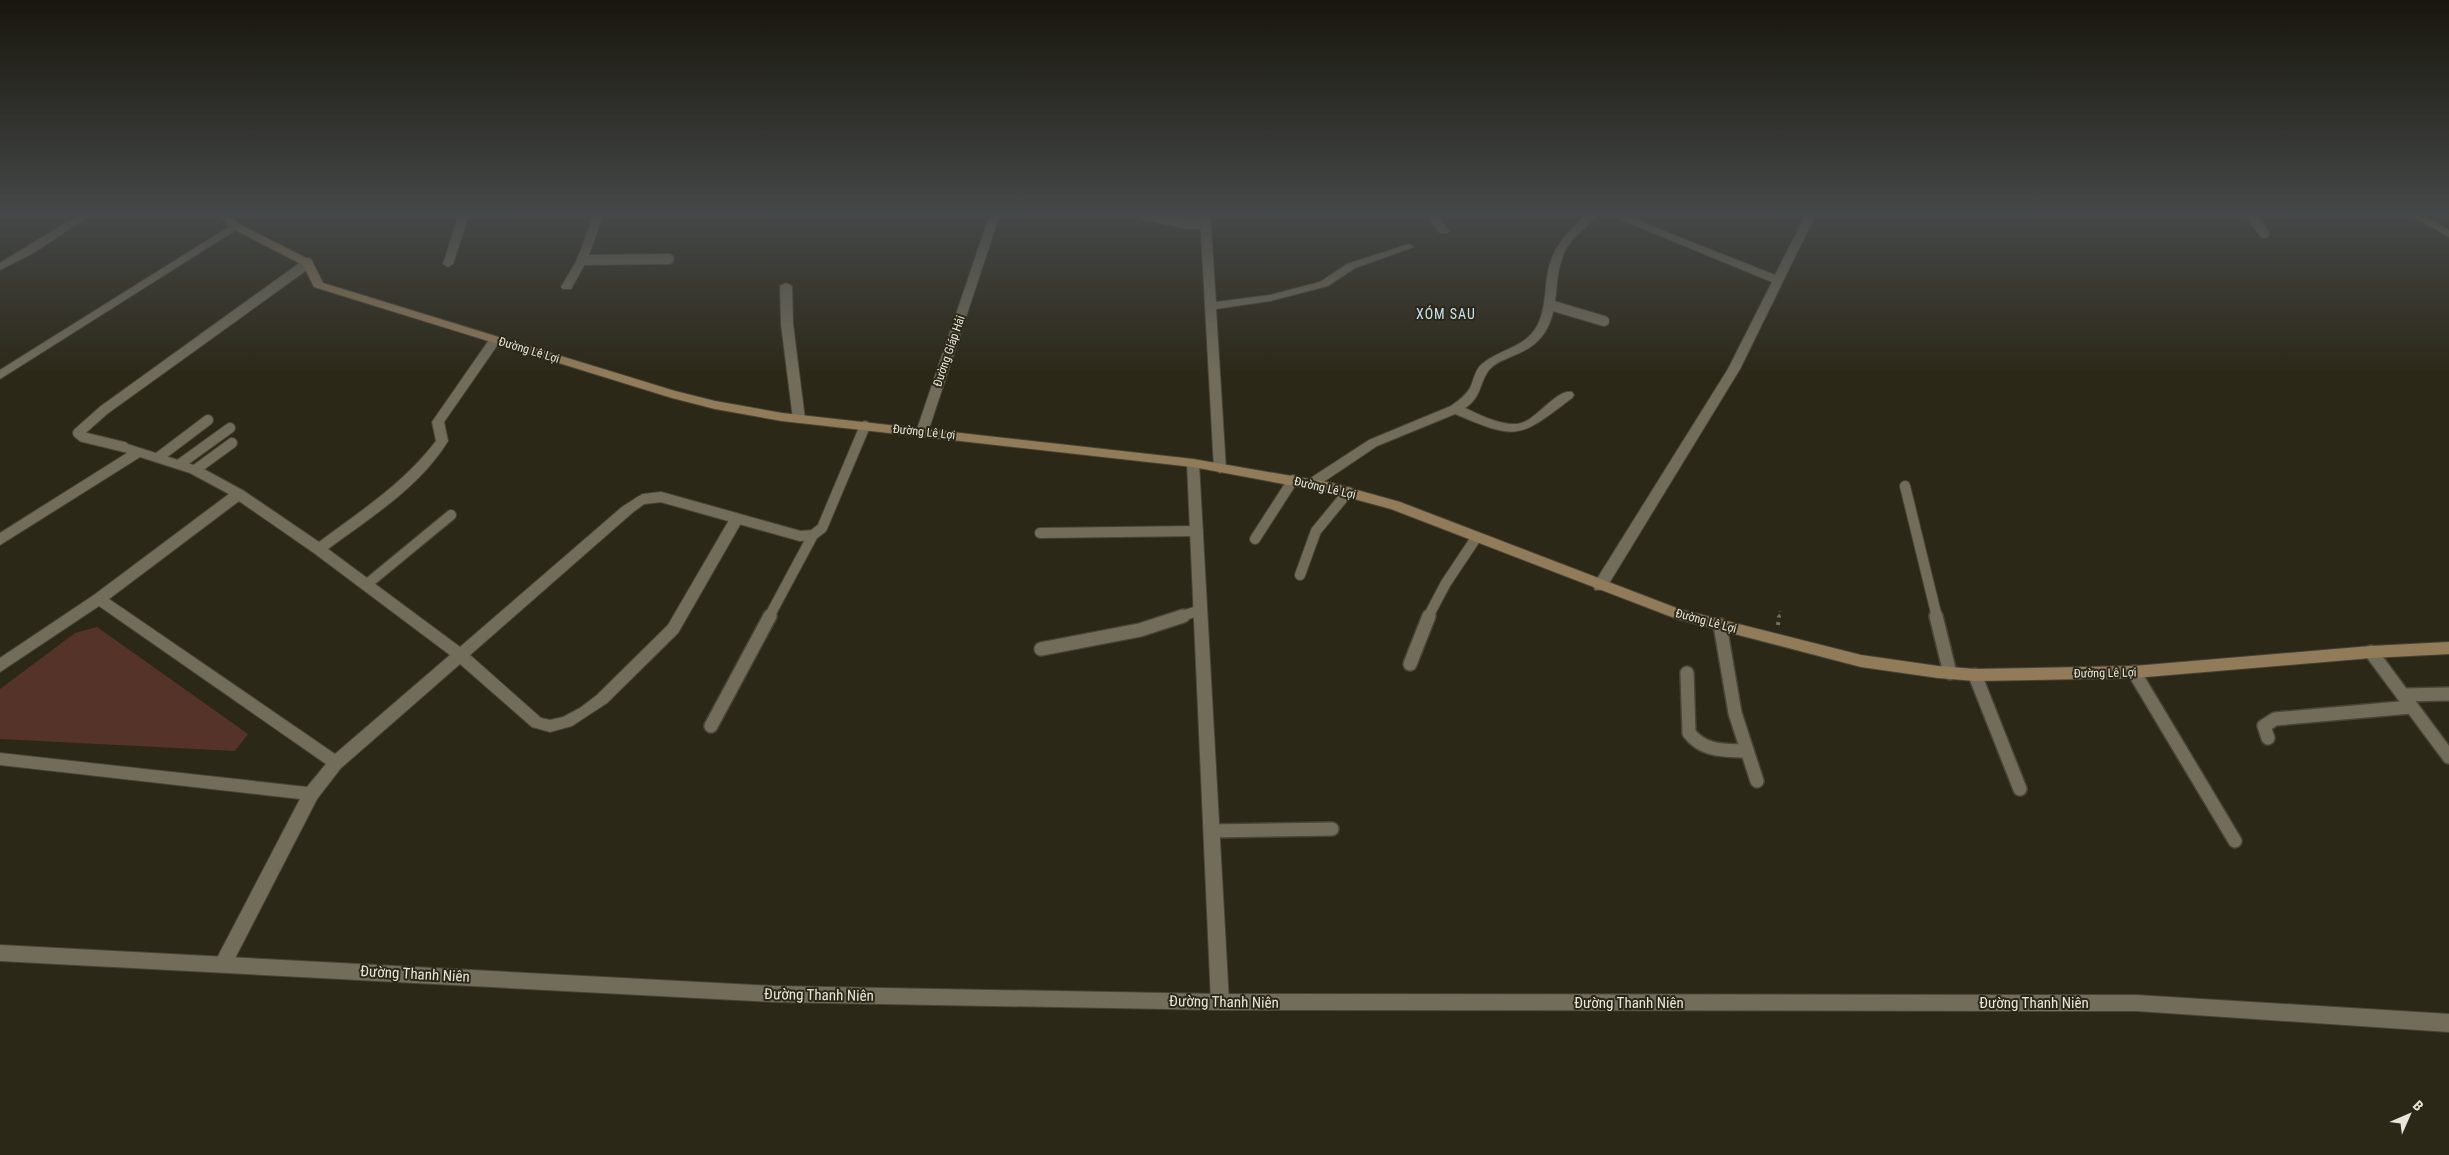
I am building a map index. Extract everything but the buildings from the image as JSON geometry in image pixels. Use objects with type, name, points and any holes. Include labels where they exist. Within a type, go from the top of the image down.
[{"type":"main road","name":"Đường Lê Lợi","points":[[310,268],[318,285],[494,340],[707,403],[799,419],[1193,463],[1293,480],[1348,492],[1394,505],[1600,586],[1677,614],[1861,661],[1976,675],[2134,672],[2371,652],[2449,648]]},
{"type":"street","points":[[0,375],[169,268]]},
{"type":"street","points":[[568,287],[578,268]]},
{"type":"street","name":"Đường Giáp Hải","points":[[922,432],[977,268]]},
{"type":"street","points":[[1208,268],[1220,469]]},
{"type":"street","points":[[1210,306],[1270,298],[1316,286],[1336,277],[1348,268]]},
{"type":"street","points":[[1311,484],[1373,443],[1455,409],[1471,397],[1484,368],[1528,345],[1540,332],[1550,305],[1555,268]]},
{"type":"street","points":[[1748,268],[1778,280]]},
{"type":"street","points":[[1600,586],[1734,369],[1784,268]]},
{"type":"street","points":[[786,286],[787,324],[799,419]]},
{"type":"street","points":[[319,549],[377,506],[434,452],[442,441],[438,422],[494,340]]},
{"type":"street","points":[[1455,409],[1492,423],[1517,428],[1527,424],[1568,395]]},
{"type":"street","points":[[124,447],[195,470],[239,494],[319,549],[461,656],[537,723],[550,726],[567,722],[602,699],[673,629],[687,608],[737,518]]},
{"type":"street","points":[[0,540],[139,451]]},
{"type":"street","points":[[1193,463],[1198,531],[1220,1002]]},
{"type":"street","points":[[0,666],[99,599],[239,494]]},
{"type":"street","points":[[224,964],[311,794],[336,763],[627,510],[644,500]]},
{"type":"street","points":[[99,599],[336,763]]},
{"type":"street","points":[[0,759],[311,794]]},
{"type":"street","name":"Đường Thanh Niên","points":[[0,952],[774,994],[1220,1002],[2136,1003],[2449,1024]]},
{"type":"lane","points":[[124,447],[83,437],[78,433],[86,424],[138,385],[301,268]]},
{"type":"lane","points":[[1550,305],[1604,321]]},
{"type":"lane","points":[[159,457],[208,420]]},
{"type":"lane","points":[[712,726],[813,535],[822,528],[865,426]]},
{"type":"lane","points":[[180,464],[230,428]]},
{"type":"lane","points":[[195,470],[232,443]]},
{"type":"lane","points":[[1255,539],[1293,480]]},
{"type":"lane","points":[[1905,486],[1950,673]]},
{"type":"lane","points":[[1300,575],[1316,531],[1348,492]]},
{"type":"lane","points":[[644,500],[661,497],[800,536],[813,535]]},
{"type":"lane","points":[[366,585],[451,515]]},
{"type":"lane","points":[[1040,533],[1198,531]]},
{"type":"lane","points":[[1410,664],[1420,632],[1432,606],[1476,538]]},
{"type":"lane","points":[[1041,649],[1140,630],[1201,610]]},
{"type":"lane","points":[[1720,625],[1735,713],[1757,780]]},
{"type":"lane","points":[[2371,652],[2449,757]]},
{"type":"lane","points":[[2134,672],[2235,841]]},
{"type":"lane","points":[[1687,673],[1690,733],[1694,740],[1708,750],[1746,751]]},
{"type":"lane","points":[[1976,675],[2020,789]]},
{"type":"lane","points":[[2403,695],[2449,694]]},
{"type":"lane","points":[[2268,738],[2264,726],[2275,719],[2412,707]]},
{"type":"lane","points":[[1212,832],[1332,829]]},
{"type":"shaded area","points":[[97,627],[248,734],[235,751],[0,739],[0,689],[75,633]]},
{"type":"district","name":"XÓM SAU","points":[[1446,314]]}]
